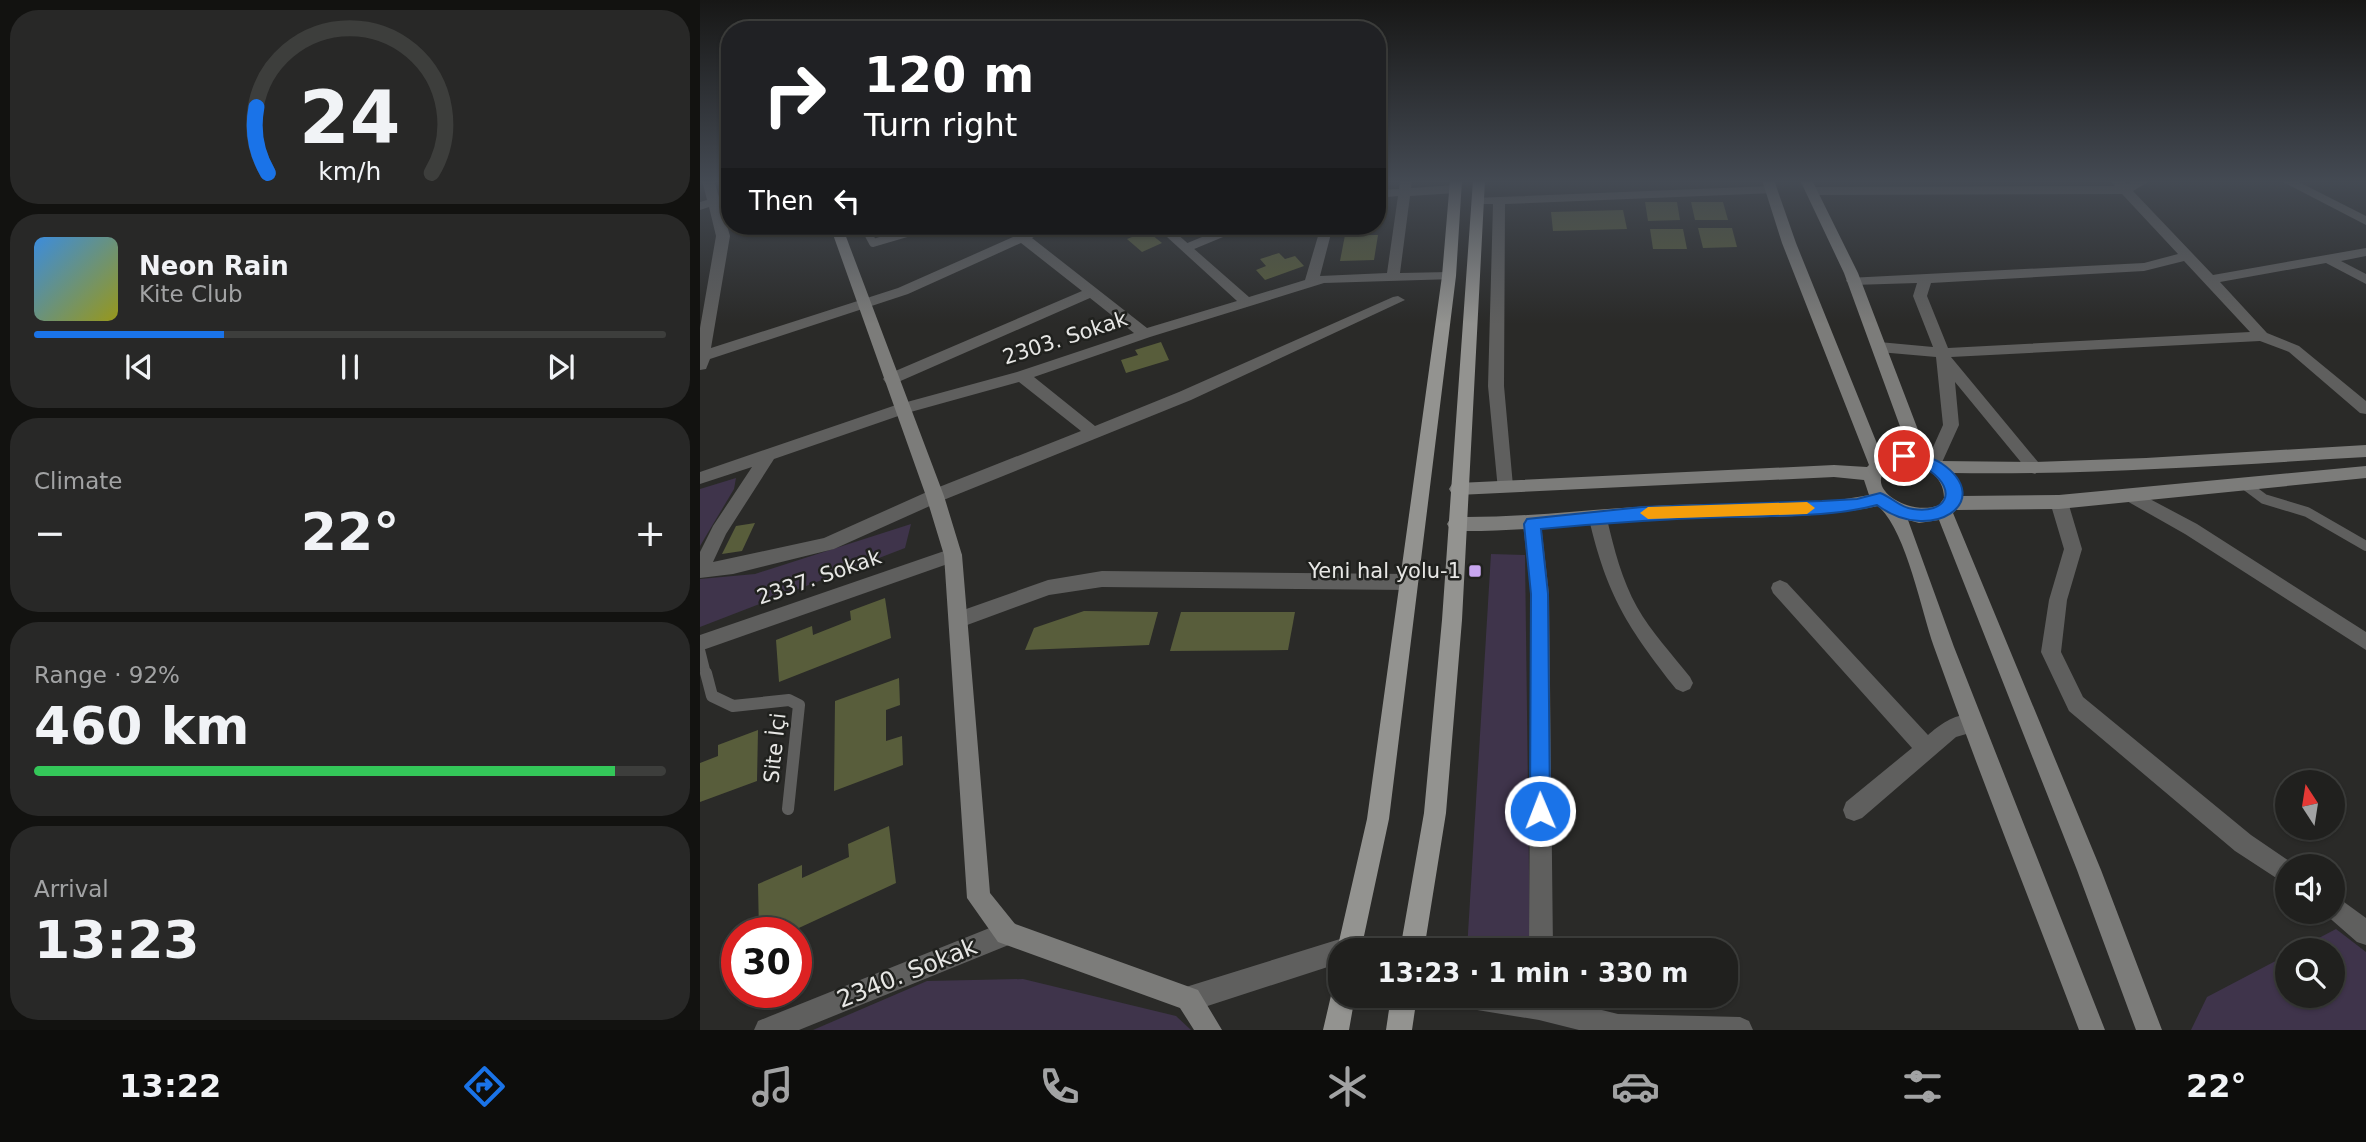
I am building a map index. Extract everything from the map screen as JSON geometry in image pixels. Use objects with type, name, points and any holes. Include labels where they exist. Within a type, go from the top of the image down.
[{"type":"main road","points":[[1348,938],[1378,819],[1450,276],[1453,228]]},
{"type":"main road","points":[[1414,938],[1436,813],[1452,620],[1476,228]]},
{"type":"main road","points":[[1336,1030],[1340,1008]]},
{"type":"main road","points":[[1399,1030],[1402,1008]]},
{"type":"street","points":[[1392,277],[1400,228]]},
{"type":"street","points":[[1499,228],[1496,386],[1504,486]]},
{"type":"street","points":[[1784,228],[1874,469],[1872,486],[1905,530],[1944,647],[2092,1030]]},
{"type":"street","points":[[1828,228],[1930,464],[1948,478],[1954,491],[1948,508],[1949,520],[2090,870],[2150,1030]]},
{"type":"street","points":[[2161,228],[2262,336],[2294,349],[2366,409]]},
{"type":"street","points":[[722,235],[701,362],[864,305],[1026,235]]},
{"type":"street","points":[[839,235],[935,496],[953,555],[979,898],[1007,933],[1189,999],[1209,1030]]},
{"type":"street","points":[[1171,235],[1246,302]]},
{"type":"street","points":[[1311,282],[1324,235]]},
{"type":"street","points":[[1021,237],[1145,334]]},
{"type":"street","points":[[2210,280],[2366,252]]},
{"type":"street","points":[[1853,281],[2144,267],[2188,256]]},
{"type":"street","points":[[2326,258],[2366,280]]},
{"type":"street","name":"2303. Sokak","points":[[700,478],[902,409],[1021,376],[1311,282],[1323,279],[1450,276]]},
{"type":"street","points":[[1925,279],[1920,296],[1943,356],[1951,425],[1930,464]]},
{"type":"street","points":[[891,380],[1091,292]]},
{"type":"street","points":[[700,571],[733,567],[828,544],[935,496],[1185,396],[1398,300]]},
{"type":"street","points":[[1879,347],[1943,356],[2262,336]]},
{"type":"street","points":[[1943,356],[2035,468]]},
{"type":"street","points":[[1021,376],[1094,433]]},
{"type":"street","points":[[1458,489],[1874,469],[1889,458],[1904,456],[1930,464],[2035,468],[2366,451]]},
{"type":"street","points":[[700,571],[719,531],[769,454]]},
{"type":"street","points":[[1456,524],[1532,524],[1642,513],[1886,504],[1910,515],[1928,516],[1948,508],[2059,502],[2366,472]]},
{"type":"street","points":[[2131,495],[2191,529],[2366,642]]},
{"type":"street","points":[[2059,502],[2073,548],[2058,600],[2052,653],[2076,704],[2243,843],[2275,865]]},
{"type":"street","points":[[1598,519],[1612,571],[1628,609],[1683,683]]},
{"type":"street","points":[[1532,524],[1540,594],[1541,938]]},
{"type":"street","name":"2337. Sokak","points":[[700,643],[953,555]]},
{"type":"street","points":[[959,620],[1048,588],[1102,579],[1409,582]]},
{"type":"street","points":[[1780,588],[1926,748]]},
{"type":"street","points":[[1854,810],[1950,729],[1973,723]]},
{"type":"street","points":[[2345,916],[2366,933]]},
{"type":"street","name":"2340. Sokak","points":[[767,1030],[1007,933]]},
{"type":"street","points":[[1189,999],[1328,955]]},
{"type":"street","points":[[1561,1008],[1618,1027],[1740,1030]]},
{"type":"lane","points":[[869,235],[873,243],[900,235]]},
{"type":"lane","points":[[1186,248],[1217,235]]},
{"type":"lane","points":[[2244,484],[2264,499],[2307,512],[2366,546]]},
{"type":"lane","name":"Site İçi","points":[[700,650],[712,696],[733,706],[789,699],[799,705],[788,809]]},
{"type":"shaded area","points":[[736,478],[734,489],[700,546],[700,489]]},
{"type":"shaded area","points":[[911,524],[905,548],[700,627],[700,579],[755,574]]},
{"type":"shaded area","points":[[1491,554],[1525,555],[1530,938],[1468,938]]},
{"type":"shaded area","points":[[2336,929],[2366,952],[2366,1030],[2191,1030],[2207,997],[2275,961],[2275,1008],[2345,1008],[2345,938],[2319,938]]},
{"type":"shaded area","points":[[1023,979],[1176,1016],[1191,1030],[813,1030],[927,981]]},
{"type":"building","points":[[1553,228],[1627,229],[1553,231]]},
{"type":"building","points":[[1698,228],[1732,228],[1737,247],[1703,248]]},
{"type":"building","points":[[1650,229],[1683,229],[1687,249],[1653,249]]},
{"type":"building","points":[[1137,235],[1152,235],[1162,243],[1142,252],[1127,239]]},
{"type":"building","points":[[1345,235],[1378,235],[1374,260],[1340,261]]},
{"type":"building","points":[[1279,253],[1285,259],[1295,256],[1304,266],[1265,280],[1256,270],[1266,266],[1260,259]]},
{"type":"building","points":[[1161,342],[1169,360],[1126,373],[1121,360],[1138,355],[1135,350]]},
{"type":"building","points":[[755,523],[742,551],[722,554],[736,526]]},
{"type":"building","points":[[885,598],[891,638],[779,682],[776,640],[812,626],[813,635],[851,620],[850,611]]},
{"type":"building","points":[[1084,611],[1158,612],[1149,645],[1025,650],[1034,628]]},
{"type":"building","points":[[1181,612],[1295,612],[1288,650],[1170,651]]},
{"type":"building","points":[[899,678],[900,705],[886,710],[886,741],[902,736],[903,765],[834,791],[835,701]]},
{"type":"building","points":[[758,730],[757,781],[700,802],[700,763],[718,756],[718,745]]},
{"type":"building","points":[[889,826],[896,883],[812,922],[812,917],[759,917],[758,884],[802,865],[802,878],[849,857],[848,844]]},
{"type":"slow traffic","points":[[1648,513],[1807,508]]},
{"type":"place","name":"Yeni hal yolu-1","points":[[1475,571]]},
{"type":"route","points":[[1540,811],[1540,594],[1532,524],[1642,513],[1822,508],[1857,505],[1880,499],[1893,509],[1910,515],[1928,516],[1943,512],[1952,503],[1954,491],[1948,478],[1937,467],[1904,456]]}]
